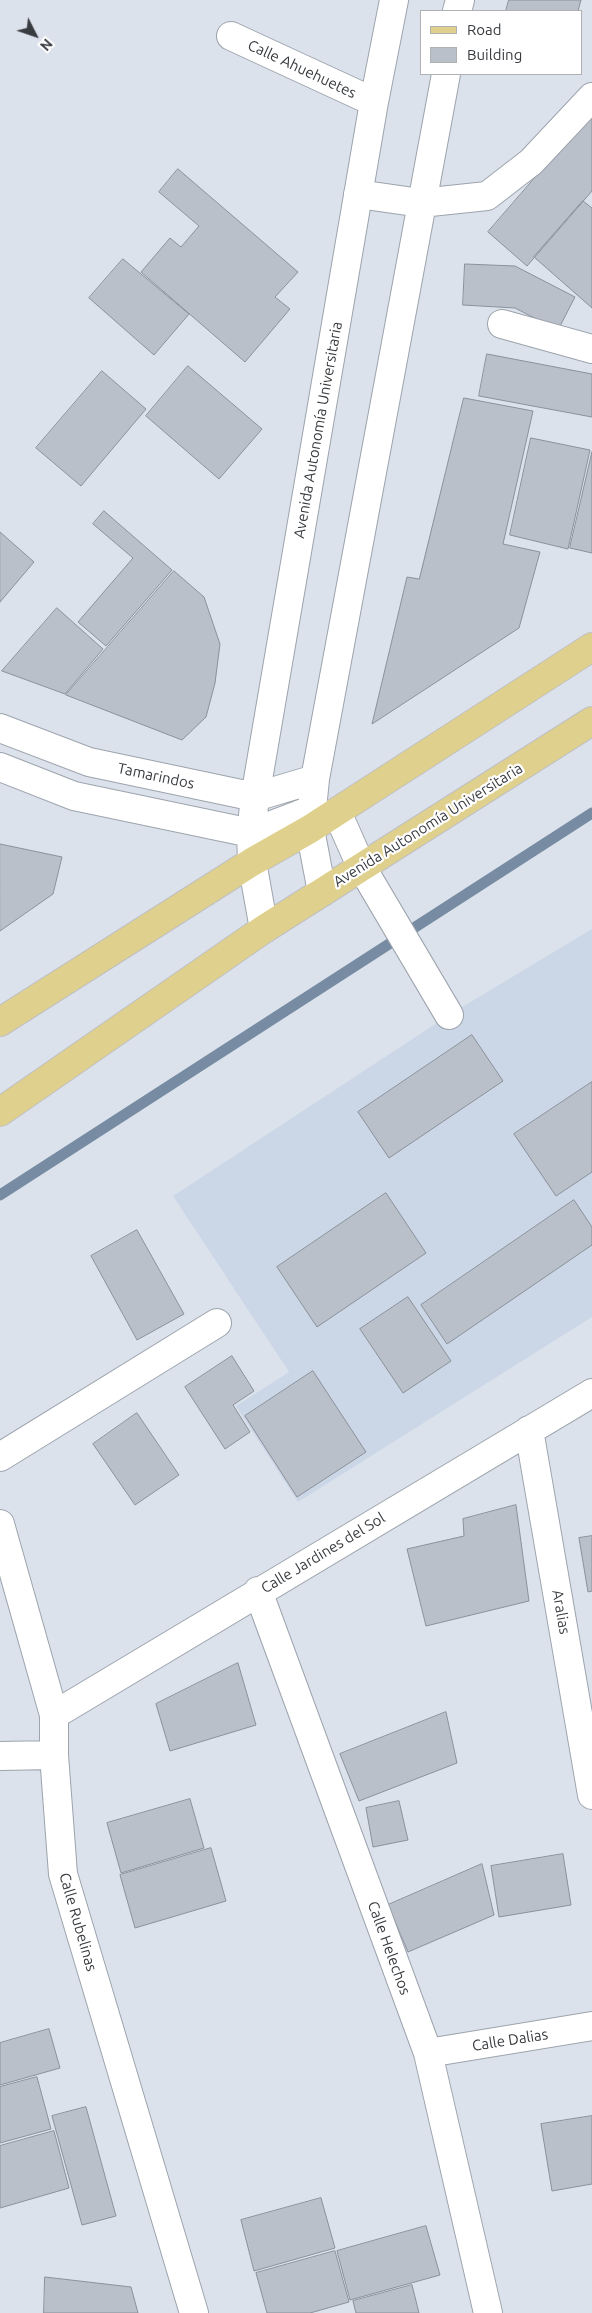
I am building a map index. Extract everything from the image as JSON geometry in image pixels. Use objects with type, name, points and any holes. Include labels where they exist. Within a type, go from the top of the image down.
[{"type":"main road","points":[[0,1022],[252,862],[319,817],[592,647]]},
{"type":"main road","name":"Avenida Autonomía Universitaria","points":[[0,1112],[264,929],[592,721]]},
{"type":"street","name":"Avenida Autonomía Universitaria","points":[[264,929],[252,862],[251,833],[255,797],[374,102],[394,0]]},
{"type":"street","name":"Calle Ahuehuetes","points":[[231,36],[374,102]]},
{"type":"street","points":[[322,892],[319,817],[315,779],[446,75]]},
{"type":"street","points":[[358,194],[421,203],[487,196],[531,162],[592,97]]},
{"type":"street","points":[[502,324],[592,349]]},
{"type":"street","name":"Tamarindos","points":[[0,728],[89,762],[255,797],[315,779]]},
{"type":"street","points":[[0,767],[74,796],[251,833],[319,817]]},
{"type":"street","points":[[319,817],[361,866],[387,907],[449,1016]]},
{"type":"street","points":[[0,1457],[217,1323]]},
{"type":"street","name":"Calle Jardines del Sol","points":[[54,1715],[592,1393]]},
{"type":"street","name":"Aralias","points":[[529,1430],[592,1795]]},
{"type":"street","name":"Calle Rubelinas","points":[[0,1524],[54,1715],[54,1754],[63,1874],[194,2313]]},
{"type":"street","name":"Calle Helechos","points":[[258,1592],[428,2053],[488,2313]]},
{"type":"street","points":[[0,1756],[54,1754]]},
{"type":"street","name":"Calle Dalias","points":[[428,2053],[592,2026]]},
{"type":"shaded area","points":[[592,929],[592,1317],[298,1502],[236,1406],[289,1372],[173,1196],[449,1015]]},
{"type":"building","points":[[509,0],[581,0],[578,10],[506,10]]},
{"type":"building","points":[[592,112],[592,191],[527,266],[488,232]]},
{"type":"building","points":[[178,169],[298,272],[275,297],[290,309],[245,362],[141,272],[170,238],[181,247],[199,226],[159,192]]},
{"type":"building","points":[[583,201],[592,208],[592,308],[534,257]]},
{"type":"building","points":[[123,259],[189,314],[154,355],[89,298]]},
{"type":"building","points":[[465,264],[515,266],[575,297],[558,330],[515,308],[463,305]]},
{"type":"building","points":[[487,354],[592,374],[592,417],[479,396]]},
{"type":"building","points":[[188,366],[262,429],[219,479],[146,416]]},
{"type":"building","points":[[102,371],[146,409],[81,486],[36,448]]},
{"type":"building","points":[[464,398],[533,411],[503,544],[540,552],[519,628],[372,724],[407,577],[419,579]]},
{"type":"building","points":[[531,438],[590,450],[568,549],[510,535]]},
{"type":"building","points":[[592,452],[592,553],[570,548]]},
{"type":"building","points":[[104,511],[172,570],[106,646],[78,622],[133,558],[93,524]]},
{"type":"building","points":[[0,532],[34,562],[0,602]]},
{"type":"building","points":[[174,571],[204,597],[220,644],[215,683],[206,717],[182,740],[66,695]]},
{"type":"building","points":[[57,608],[103,649],[65,694],[2,671]]},
{"type":"building","points":[[0,844],[62,857],[53,894],[0,931]]},
{"type":"building","points":[[472,1035],[503,1081],[389,1158],[358,1112]]},
{"type":"building","points":[[592,1082],[592,1172],[556,1196],[514,1134]]},
{"type":"building","points":[[386,1193],[426,1253],[317,1327],[277,1267]]},
{"type":"building","points":[[574,1200],[592,1227],[592,1245],[447,1344],[421,1305]]},
{"type":"building","points":[[137,1230],[184,1314],[137,1340],[91,1256]]},
{"type":"building","points":[[408,1297],[451,1361],[403,1393],[360,1329]]},
{"type":"building","points":[[232,1356],[254,1391],[233,1405],[250,1432],[225,1449],[185,1387]]},
{"type":"building","points":[[313,1371],[366,1452],[297,1497],[245,1416]]},
{"type":"building","points":[[137,1413],[179,1475],[135,1505],[93,1444]]},
{"type":"building","points":[[516,1505],[529,1601],[426,1626],[407,1549],[464,1536],[463,1519]]},
{"type":"building","points":[[592,1536],[592,1591],[588,1592],[579,1538]]},
{"type":"building","points":[[238,1663],[256,1725],[170,1751],[156,1704]]},
{"type":"building","points":[[446,1712],[457,1763],[359,1801],[340,1754]]},
{"type":"building","points":[[190,1799],[204,1848],[121,1873],[107,1823]]},
{"type":"building","points":[[399,1801],[408,1840],[373,1847],[366,1808]]},
{"type":"building","points":[[211,1848],[226,1901],[135,1928],[120,1875]]},
{"type":"building","points":[[563,1854],[571,1905],[499,1917],[491,1866]]},
{"type":"building","points":[[482,1864],[494,1915],[408,1952],[388,1905]]},
{"type":"building","points":[[49,2029],[60,2068],[0,2085],[0,2043]]},
{"type":"building","points":[[37,2077],[51,2129],[0,2143],[0,2087]]},
{"type":"building","points":[[86,2107],[116,2216],[82,2225],[52,2116]]},
{"type":"building","points":[[592,2116],[592,2184],[552,2191],[541,2124]]},
{"type":"building","points":[[54,2131],[69,2188],[0,2208],[0,2146]]},
{"type":"building","points":[[321,2198],[335,2248],[254,2271],[241,2220]]},
{"type":"building","points":[[426,2226],[440,2275],[350,2300],[337,2251]]},
{"type":"building","points":[[335,2251],[349,2302],[310,2313],[267,2313],[256,2273]]},
{"type":"building","points":[[45,2277],[131,2287],[138,2313],[44,2313]]},
{"type":"building","points":[[412,2285],[419,2313],[356,2313],[353,2301]]},
{"type":"waterway","points":[[0,1195],[592,813]]}]
